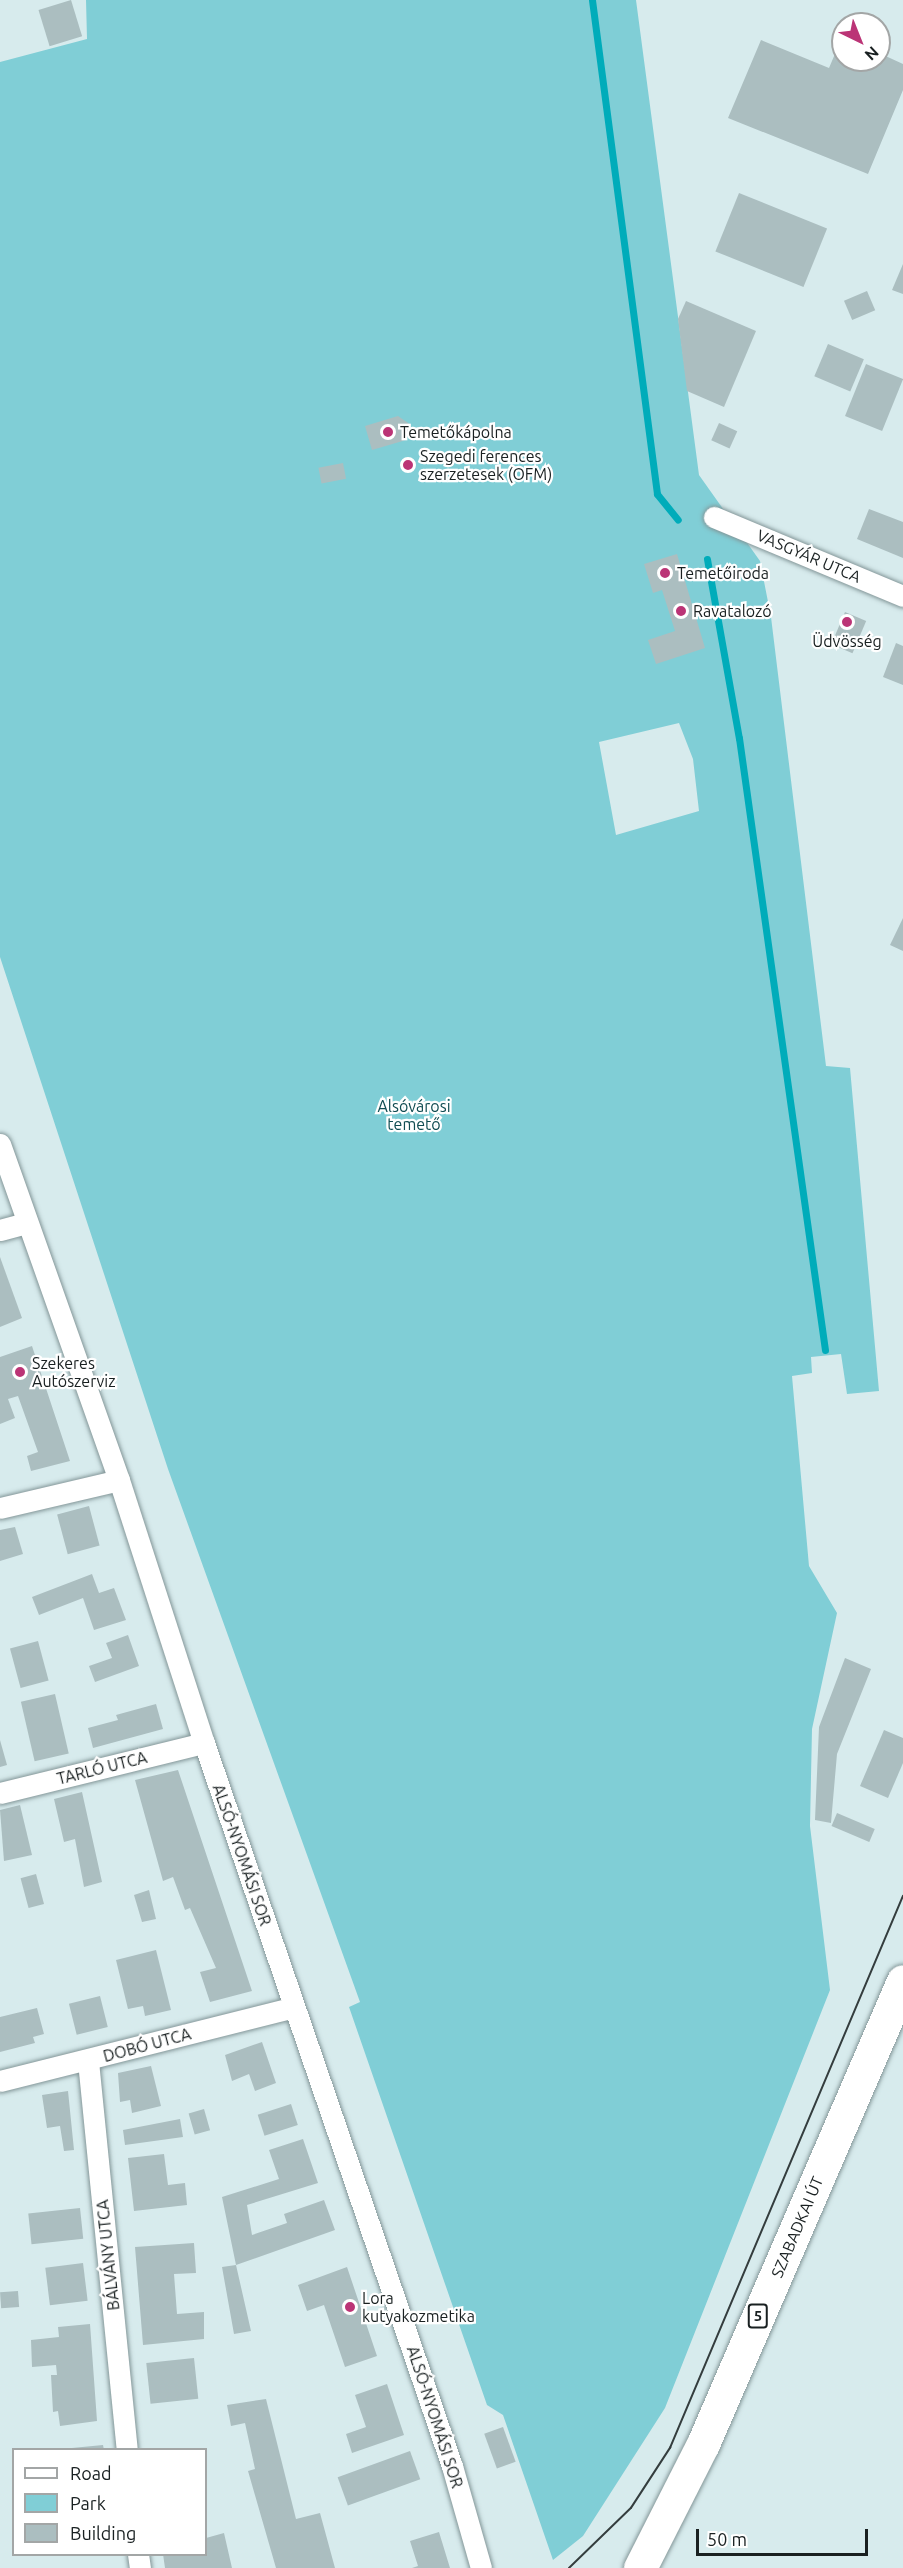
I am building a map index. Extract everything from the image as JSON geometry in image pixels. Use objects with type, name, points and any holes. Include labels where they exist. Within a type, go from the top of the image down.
[{"type":"main road","name":"SZABADKAI ÚT","points":[[640,2568],[703,2444],[903,1981]]},
{"type":"street","name":"VASGYÁR UTCA","points":[[714,517],[903,596]]},
{"type":"street","name":"ALSÓ-NYOMÁSI SOR","points":[[0,1144],[119,1480],[204,1743],[452,2466],[481,2568]]},
{"type":"street","points":[[0,1230],[27,1223]]},
{"type":"street","points":[[0,1508],[119,1480]]},
{"type":"street","name":"TARLÓ UTCA","points":[[0,1793],[204,1743]]},
{"type":"street","name":"DOBÓ UTCA","points":[[0,2081],[88,2061],[294,2007]]},
{"type":"street","name":"BÁLVÁNY UTCA","points":[[88,2061],[127,2448]]},
{"type":"green space","name":"Alsóvárosi temető","points":[[86,0],[636,0],[699,475],[760,561],[771,617],[826,1066],[850,1068],[879,1391],[847,1394],[841,1354],[811,1357],[812,1373],[792,1376],[809,1566],[837,1613],[812,1729],[810,1826],[830,1990],[665,2408],[583,2536],[553,2560],[503,2415],[487,2405],[349,2007],[360,2002],[168,1469],[0,957],[0,62],[87,39]],"holes":[[[679,723],[693,759],[699,811],[616,835],[599,742]]]},
{"type":"building","points":[[71,0],[82,36],[50,46],[38,10]]},
{"type":"building","points":[[761,40],[829,68],[831,63],[831,72],[891,72],[891,58],[903,64],[903,90],[868,174],[728,118]]},
{"type":"building","points":[[739,193],[827,229],[803,287],[715,251]]},
{"type":"building","points":[[903,264],[903,294],[892,290]]},
{"type":"building","points":[[867,291],[875,310],[852,320],[844,301]]},
{"type":"building","points":[[686,301],[756,331],[724,407],[687,391],[678,319]]},
{"type":"building","points":[[828,344],[864,359],[850,391],[814,376]]},
{"type":"building","points":[[866,364],[903,379],[882,431],[845,416]]},
{"type":"building","name":"Temetőkápolna","points":[[398,416],[411,425],[406,440],[372,450],[365,426]]},
{"type":"building","points":[[719,423],[737,431],[730,448],[711,440]]},
{"type":"building","points":[[343,463],[346,479],[322,483],[318,468]]},
{"type":"building","points":[[869,509],[903,522],[903,558],[857,539]]},
{"type":"building","name":"Ravatalozó","points":[[677,554],[705,648],[656,664],[648,640],[675,631],[662,590],[653,593],[644,564]]},
{"type":"building","points":[[845,612],[866,621],[852,653],[831,644]]},
{"type":"building","points":[[896,643],[903,646],[903,685],[883,677]]},
{"type":"building","points":[[903,918],[903,951],[890,945]]},
{"type":"building","points":[[0,1257],[22,1318],[0,1327]]},
{"type":"building","points":[[32,1346],[70,1461],[31,1471],[27,1456],[38,1452],[18,1396],[8,1399],[15,1418],[0,1424],[0,1357]]},
{"type":"building","points":[[89,1506],[100,1546],[68,1554],[57,1515]]},
{"type":"building","points":[[15,1527],[23,1554],[0,1561],[0,1530]]},
{"type":"building","points":[[92,1574],[99,1593],[114,1588],[126,1620],[94,1630],[83,1598],[39,1615],[32,1597]]},
{"type":"building","points":[[128,1635],[139,1666],[95,1682],[89,1666],[112,1658],[106,1643]]},
{"type":"building","points":[[38,1641],[49,1681],[21,1688],[10,1649]]},
{"type":"building","points":[[845,1658],[871,1669],[837,1754],[831,1823],[815,1820],[819,1727]]},
{"type":"building","points":[[55,1694],[69,1753],[35,1761],[21,1702]]},
{"type":"building","points":[[156,1704],[163,1729],[93,1748],[88,1728],[118,1720],[116,1715]]},
{"type":"building","points":[[884,1730],[903,1738],[903,1763],[888,1798],[860,1786]]},
{"type":"building","points":[[0,1740],[7,1765],[0,1767]]},
{"type":"building","points":[[178,1770],[252,1991],[210,2002],[200,1972],[216,1968],[190,1908],[185,1910],[173,1877],[163,1881],[135,1780]]},
{"type":"building","points":[[82,1792],[102,1882],[84,1887],[75,1839],[64,1842],[54,1799]]},
{"type":"building","points":[[20,1805],[32,1855],[4,1861],[0,1810]]},
{"type":"building","points":[[837,1813],[875,1829],[869,1842],[832,1826]]},
{"type":"building","points":[[36,1874],[44,1904],[29,1908],[21,1878]]},
{"type":"building","points":[[149,1890],[156,1919],[142,1922],[134,1895]]},
{"type":"building","points":[[156,1950],[171,2010],[145,2016],[143,2006],[128,2009],[116,1960]]},
{"type":"building","points":[[100,1996],[108,2027],[77,2035],[69,2004]]},
{"type":"building","points":[[37,2008],[44,2034],[33,2037],[35,2043],[0,2052],[0,2017]]},
{"type":"building","points":[[262,2042],[276,2083],[255,2091],[249,2074],[232,2081],[225,2055]]},
{"type":"building","points":[[151,2066],[161,2106],[132,2113],[130,2100],[120,2102],[118,2073]]},
{"type":"building","points":[[68,2091],[74,2150],[64,2151],[60,2126],[47,2128],[42,2095]]},
{"type":"building","points":[[291,2104],[298,2125],[265,2136],[258,2115]]},
{"type":"building","points":[[204,2109],[210,2130],[195,2135],[189,2113]]},
{"type":"building","points":[[180,2119],[183,2137],[125,2145],[123,2130]]},
{"type":"building","points":[[303,2139],[318,2183],[247,2205],[252,2235],[287,2223],[284,2214],[324,2200],[335,2230],[236,2265],[222,2197],[279,2179],[269,2150]]},
{"type":"building","points":[[164,2154],[168,2185],[185,2183],[187,2205],[134,2211],[128,2158]]},
{"type":"building","points":[[80,2208],[83,2239],[32,2244],[28,2213]]},
{"type":"building","points":[[194,2243],[196,2273],[174,2274],[177,2314],[204,2312],[204,2339],[143,2345],[135,2247]]},
{"type":"building","points":[[83,2263],[88,2301],[50,2305],[45,2268]]},
{"type":"building","points":[[236,2265],[251,2331],[234,2334],[222,2267]]},
{"type":"building","points":[[347,2267],[377,2356],[345,2367],[324,2305],[307,2311],[298,2285]]},
{"type":"building","points":[[18,2291],[19,2307],[1,2308],[0,2292]]},
{"type":"building","points":[[90,2324],[97,2421],[60,2426],[58,2411],[53,2412],[51,2375],[57,2375],[56,2365],[32,2367],[31,2340],[59,2337],[58,2327]]},
{"type":"building","points":[[194,2358],[198,2399],[151,2404],[146,2363]]},
{"type":"building","points":[[387,2384],[404,2435],[352,2453],[346,2434],[366,2427],[355,2395]]},
{"type":"building","points":[[266,2399],[296,2519],[320,2513],[335,2568],[276,2568],[248,2471],[255,2469],[245,2423],[231,2426],[227,2405]]},
{"type":"building","points":[[503,2427],[516,2462],[497,2469],[484,2434]]},
{"type":"building","points":[[103,2445],[104,2448],[72,2448]]},
{"type":"building","points":[[410,2451],[420,2479],[348,2506],[338,2477]]},
{"type":"building","points":[[439,2532],[450,2568],[412,2568],[418,2566],[410,2541]]},
{"type":"building","points":[[224,2533],[232,2568],[165,2568],[163,2556],[207,2556],[207,2538]]},
{"type":"waterway","points":[[592,0],[657,494],[678,520]]},
{"type":"waterway","points":[[707,559],[739,738],[825,1350]]},
{"type":"tram line","points":[[569,2568],[631,2508],[670,2448],[903,1896]]},
{"type":"place","name":"Temetőkápolna","points":[[388,432]]},
{"type":"place","name":"Szegedi ferences szerzetesek (OFM)","points":[[408,465]]},
{"type":"place","name":"Temetőiroda","points":[[665,573]]},
{"type":"place","name":"Ravatalozó","points":[[681,611]]},
{"type":"place","name":"Üdvösség","points":[[847,622]]},
{"type":"place","name":"Szekeres Autószerviz","points":[[20,1372]]},
{"type":"place","name":"Lora kutyakozmetika","points":[[350,2307]]}]
